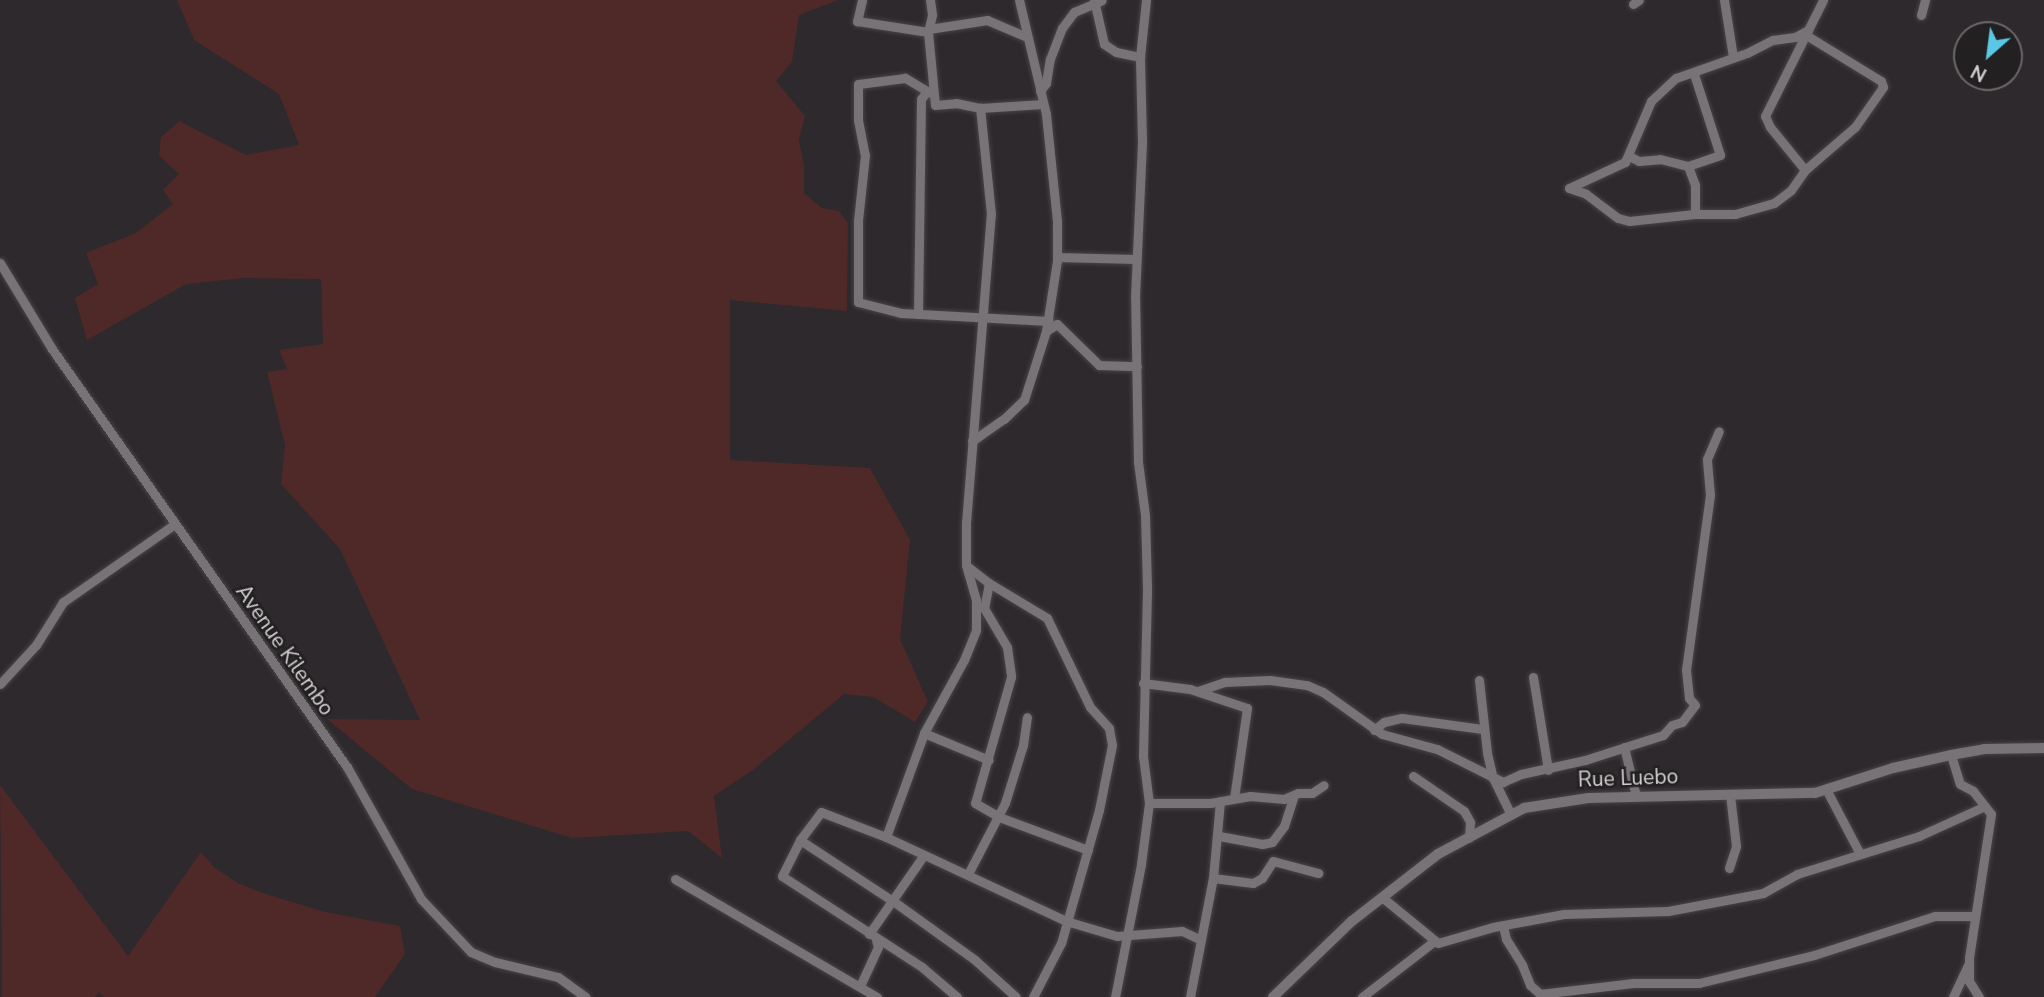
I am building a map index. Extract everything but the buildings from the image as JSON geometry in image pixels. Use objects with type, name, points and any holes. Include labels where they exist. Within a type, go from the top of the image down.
[{"type":"street","points":[[862,0],[857,21],[928,30],[979,20],[1027,37]]},
{"type":"street","points":[[932,0],[928,30],[930,92],[935,105],[956,103],[980,108],[1044,104]]},
{"type":"street","points":[[972,440],[1004,419],[1024,400],[1048,326],[1057,257],[1053,169],[1044,104],[1019,0]]},
{"type":"street","points":[[1115,997],[1141,864],[1149,803],[1143,756],[1147,587],[1145,515],[1138,462],[1136,366],[1136,259],[1142,141],[1140,57],[1146,0]]},
{"type":"street","points":[[1724,0],[1734,57]]},
{"type":"street","points":[[1805,170],[1770,127],[1765,116],[1823,0]]},
{"type":"street","points":[[1921,15],[1926,0]]},
{"type":"street","points":[[1040,91],[1046,83],[1050,59],[1062,28],[1074,12],[1097,1],[1104,44],[1116,52],[1140,57]]},
{"type":"street","points":[[1807,33],[1881,81],[1883,87],[1855,127],[1805,170],[1791,190],[1763,207],[1731,215],[1695,214],[1629,221],[1618,218],[1586,194],[1569,188],[1620,165],[1629,156],[1651,101],[1676,78],[1694,74],[1773,40],[1807,33]]},
{"type":"street","points":[[1629,156],[1637,160],[1660,159],[1688,166],[1720,154],[1694,74]]},
{"type":"street","points":[[930,92],[905,78],[858,84],[858,120],[865,155],[858,221],[858,302],[918,314],[1048,326],[1057,324],[1099,365],[1136,366]]},
{"type":"street","points":[[918,314],[921,99],[930,92]]},
{"type":"street","points":[[886,837],[924,733],[964,660],[976,630],[976,600],[966,565],[967,493],[991,214],[980,108]]},
{"type":"street","points":[[1688,166],[1695,186],[1695,214]]},
{"type":"street","points":[[1057,257],[1136,259]]},
{"type":"street","name":"Avenue Kilembo","points":[[0,263],[52,349],[347,766],[421,899],[471,951],[495,962],[558,977],[586,997]]},
{"type":"street","points":[[1198,691],[1224,682],[1270,680],[1307,685],[1331,697],[1374,730],[1437,749],[1503,782],[1521,774],[1548,770],[1664,735],[1694,710],[1695,705],[1689,698],[1686,670],[1710,495],[1707,459],[1719,432]]},
{"type":"street","points":[[0,684],[36,645],[63,602],[175,524]]},
{"type":"street","points":[[966,565],[989,583],[1047,618],[1090,707],[1109,728],[1112,745],[1109,773],[1059,952],[1034,997]]},
{"type":"street","points":[[989,583],[985,608],[1007,647],[1011,677],[975,803],[999,817],[1088,850]]},
{"type":"street","points":[[1533,677],[1548,770]]},
{"type":"street","points":[[1479,680],[1482,729],[1493,778],[1510,813]]},
{"type":"street","points":[[1143,682],[1198,691],[1232,701],[1248,711],[1234,798]]},
{"type":"street","points":[[1224,682],[1223,691],[1232,701]]},
{"type":"street","points":[[968,874],[999,817],[1018,764],[1027,717]]},
{"type":"street","points":[[1374,730],[1384,722],[1402,718],[1482,729]]},
{"type":"street","points":[[924,733],[989,760]]},
{"type":"street","points":[[1624,747],[1636,796]]},
{"type":"street","name":"Rue Luebo","points":[[1273,997],[1352,921],[1438,854],[1510,813],[1566,800],[1827,792],[1893,768],[1951,755],[1984,749],[2044,748]]},
{"type":"street","points":[[1951,755],[1960,784],[1973,791],[1991,814],[1969,964],[1969,981],[1979,997]]},
{"type":"street","points":[[1413,776],[1464,811],[1470,822],[1469,838]]},
{"type":"street","points":[[1149,803],[1220,801],[1234,798],[1284,799],[1312,793],[1324,785]]},
{"type":"street","points":[[1827,792],[1859,852]]},
{"type":"street","points":[[1730,794],[1736,846],[1730,867]]},
{"type":"street","points":[[1219,836],[1262,844],[1272,842],[1284,826],[1294,795]]},
{"type":"street","points":[[1189,997],[1213,878],[1219,836],[1220,801]]},
{"type":"street","points":[[1362,997],[1433,942],[1564,914],[1649,913],[1753,895],[1797,874],[1940,828],[1984,806]]},
{"type":"street","points":[[957,997],[922,967],[782,876],[800,840],[821,812],[886,837],[1066,921],[1127,936],[1182,931],[1201,940]]},
{"type":"street","points":[[800,840],[893,901],[975,960],[1016,997]]},
{"type":"street","points":[[873,937],[924,855]]},
{"type":"street","points":[[1213,878],[1253,883],[1262,878],[1273,861],[1318,873]]},
{"type":"street","points":[[675,879],[877,997]]},
{"type":"street","points":[[1383,898],[1395,905],[1433,942]]},
{"type":"street","points":[[1503,926],[1506,939],[1522,965],[1530,985],[1540,994],[1633,983],[1699,983],[1824,953],[1935,916],[1974,916]]},
{"type":"street","points":[[860,986],[878,947],[873,937]]},
{"type":"street","points":[[1953,997],[1969,964]]},
{"type":"shaded area","points":[[177,0],[838,0],[799,15],[792,62],[776,81],[805,116],[799,140],[804,165],[804,193],[822,208],[839,211],[848,223],[847,311],[730,300],[730,460],[870,468],[910,540],[900,639],[928,702],[915,722],[873,697],[844,694],[753,770],[714,796],[722,858],[688,831],[572,838],[412,789],[327,719],[420,720],[340,549],[281,484],[285,445],[267,372],[287,369],[279,350],[323,344],[321,279],[244,278],[186,284],[87,340],[75,298],[98,284],[86,253],[136,233],[173,204],[163,190],[179,174],[159,156],[161,137],[179,121],[246,155],[299,145],[279,94],[194,40]]},
{"type":"shaded area","points":[[0,785],[128,956],[201,852],[214,867],[238,883],[263,893],[325,912],[400,926],[405,954],[375,997],[104,997],[99,992],[95,997],[2,997]]}]
